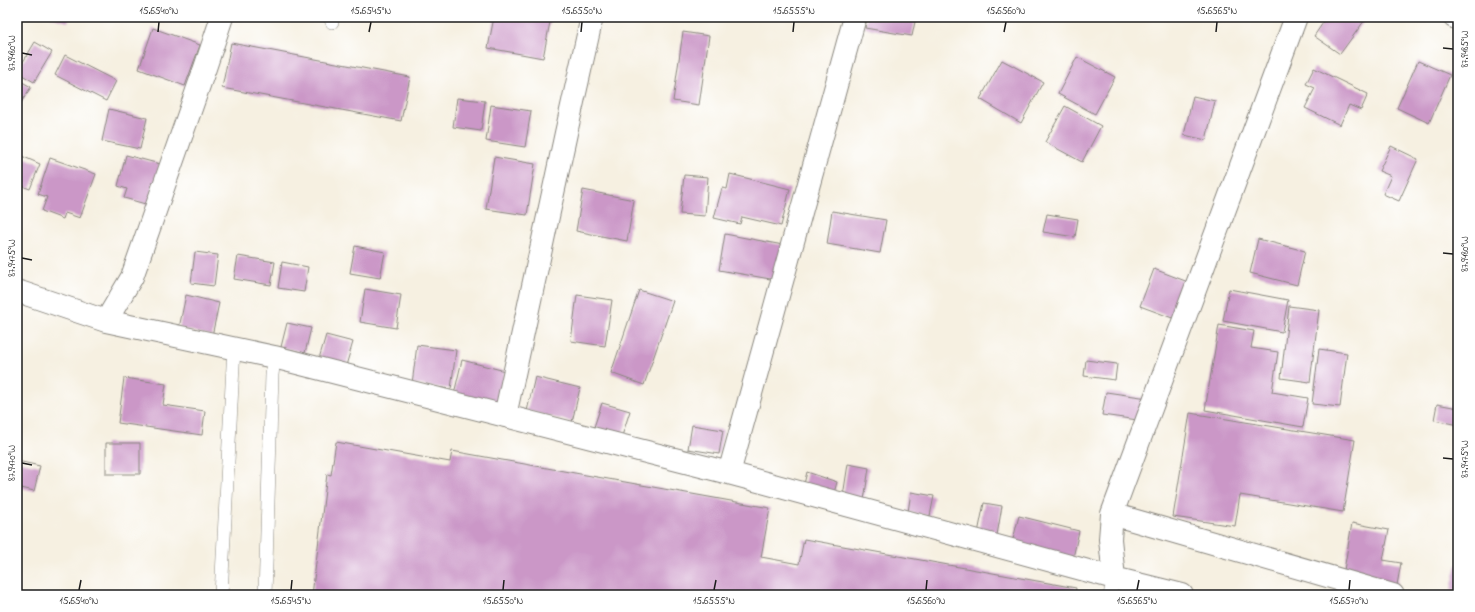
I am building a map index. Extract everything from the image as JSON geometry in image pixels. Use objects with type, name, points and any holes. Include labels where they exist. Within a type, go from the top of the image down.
[{"type":"street","points":[[106,321],[132,277],[222,17]]},
{"type":"street","points":[[505,416],[592,17]]},
{"type":"street","points":[[729,473],[855,17]]},
{"type":"street","points":[[1112,587],[1110,539],[1112,514],[1296,17]]},
{"type":"street","points":[[1454,17],[1458,19]]},
{"type":"street","points":[[17,291],[106,321],[274,356],[729,473],[1112,587],[1182,595]]},
{"type":"street","points":[[1112,514],[1393,595]]},
{"type":"lane","points":[[221,595],[234,347]]},
{"type":"lane","points":[[265,595],[272,375],[274,356]]},
{"type":"building","points":[[50,17],[70,17],[68,22]]},
{"type":"building","points":[[494,17],[551,17],[543,58],[488,48]]},
{"type":"building","points":[[867,17],[916,17],[912,36],[865,28]]},
{"type":"building","points":[[1327,17],[1367,17],[1340,54],[1314,36]]},
{"type":"building","points":[[153,28],[200,45],[185,86],[139,69]]},
{"type":"building","points":[[683,32],[709,36],[699,105],[673,101]]},
{"type":"building","points":[[35,42],[52,52],[34,82],[17,72]]},
{"type":"building","points":[[231,43],[410,77],[401,121],[222,88]]},
{"type":"building","points":[[65,55],[116,81],[106,101],[55,75]]},
{"type":"building","points":[[1077,57],[1115,77],[1095,114],[1058,94]]},
{"type":"building","points":[[1002,60],[1043,82],[1021,123],[980,99]]},
{"type":"building","points":[[1418,61],[1450,75],[1429,123],[1397,108]]},
{"type":"building","points":[[1314,68],[1368,94],[1361,110],[1349,105],[1340,125],[1305,108],[1315,88],[1306,84]]},
{"type":"building","points":[[17,79],[31,87],[17,109]]},
{"type":"building","points":[[1193,96],[1215,101],[1206,140],[1184,135]]},
{"type":"building","points":[[457,98],[485,101],[481,131],[453,127]]},
{"type":"building","points":[[491,105],[531,111],[525,147],[486,141]]},
{"type":"building","points":[[1065,106],[1101,126],[1082,162],[1045,142]]},
{"type":"building","points":[[109,109],[147,118],[140,149],[102,141]]},
{"type":"building","points":[[1391,146],[1418,159],[1399,201],[1383,194],[1391,176],[1379,171]]},
{"type":"building","points":[[17,154],[40,164],[30,189],[17,184]]},
{"type":"building","points":[[126,155],[160,164],[149,205],[124,198],[127,189],[118,186]]},
{"type":"building","points":[[494,157],[535,164],[527,215],[486,209]]},
{"type":"building","points":[[50,158],[96,174],[80,218],[65,213],[63,219],[42,211],[47,197],[38,194]]},
{"type":"building","points":[[730,174],[790,189],[781,226],[742,217],[740,224],[714,218],[722,188],[727,189]]},
{"type":"building","points":[[684,175],[708,177],[705,216],[680,214]]},
{"type":"building","points":[[583,190],[634,200],[627,241],[576,231]]},
{"type":"building","points":[[832,211],[886,220],[880,253],[827,244]]},
{"type":"building","points":[[1047,214],[1078,219],[1075,237],[1043,232]]},
{"type":"building","points":[[725,234],[783,245],[776,280],[719,270]]},
{"type":"building","points":[[1258,239],[1305,251],[1297,285],[1250,273]]},
{"type":"building","points":[[355,246],[385,252],[380,278],[350,273]]},
{"type":"building","points":[[195,252],[218,255],[214,286],[191,283]]},
{"type":"building","points":[[238,256],[275,262],[271,285],[234,279]]},
{"type":"building","points":[[282,262],[308,267],[304,292],[278,288]]},
{"type":"building","points":[[1154,269],[1188,282],[1175,319],[1140,306]]},
{"type":"building","points":[[365,289],[401,295],[396,328],[360,322]]},
{"type":"building","points":[[1229,289],[1288,300],[1282,332],[1223,321]]},
{"type":"building","points":[[639,290],[673,301],[644,385],[611,373]]},
{"type":"building","points":[[186,295],[219,303],[212,336],[179,328]]},
{"type":"building","points":[[577,295],[612,300],[605,346],[571,341]]},
{"type":"building","points":[[1289,306],[1319,310],[1310,382],[1281,378]]},
{"type":"building","points":[[287,323],[311,328],[305,353],[281,347]]},
{"type":"building","points":[[1219,325],[1254,331],[1251,348],[1278,352],[1272,392],[1308,398],[1303,427],[1205,410]]},
{"type":"building","points":[[326,335],[353,342],[345,369],[318,362]]},
{"type":"building","points":[[417,345],[456,350],[451,389],[412,384]]},
{"type":"building","points":[[1319,349],[1347,353],[1340,407],[1312,404]]},
{"type":"building","points":[[462,360],[505,371],[498,404],[454,394]]},
{"type":"building","points":[[1086,360],[1117,364],[1115,380],[1084,376]]},
{"type":"building","points":[[535,377],[580,388],[572,422],[527,411]]},
{"type":"building","points":[[124,378],[166,384],[163,405],[205,411],[202,435],[118,423]]},
{"type":"building","points":[[1106,392],[1148,398],[1145,421],[1102,415]]},
{"type":"building","points":[[602,403],[630,411],[622,436],[594,427]]},
{"type":"building","points":[[1437,404],[1458,408],[1458,425],[1434,420]]},
{"type":"building","points":[[1190,413],[1355,440],[1343,512],[1240,495],[1235,526],[1173,517]]},
{"type":"building","points":[[692,425],[723,430],[719,454],[688,449]]},
{"type":"building","points":[[336,442],[450,462],[452,451],[770,508],[761,557],[799,564],[804,539],[1076,588],[1075,595],[312,595],[327,474],[331,475]]},
{"type":"building","points":[[106,443],[140,443],[140,474],[106,474]]},
{"type":"building","points":[[17,461],[40,466],[34,491],[17,487]]},
{"type":"building","points":[[848,464],[869,468],[864,500],[843,496]]},
{"type":"building","points":[[807,472],[837,482],[834,493],[804,484]]},
{"type":"building","points":[[911,492],[934,496],[930,516],[908,512]]},
{"type":"building","points":[[984,503],[1002,506],[996,541],[977,538]]},
{"type":"building","points":[[1019,516],[1079,531],[1072,562],[1011,547]]},
{"type":"building","points":[[1352,523],[1389,530],[1383,560],[1401,563],[1397,585],[1343,576]]},
{"type":"building","points":[[1458,564],[1458,591],[1451,589]]}]
